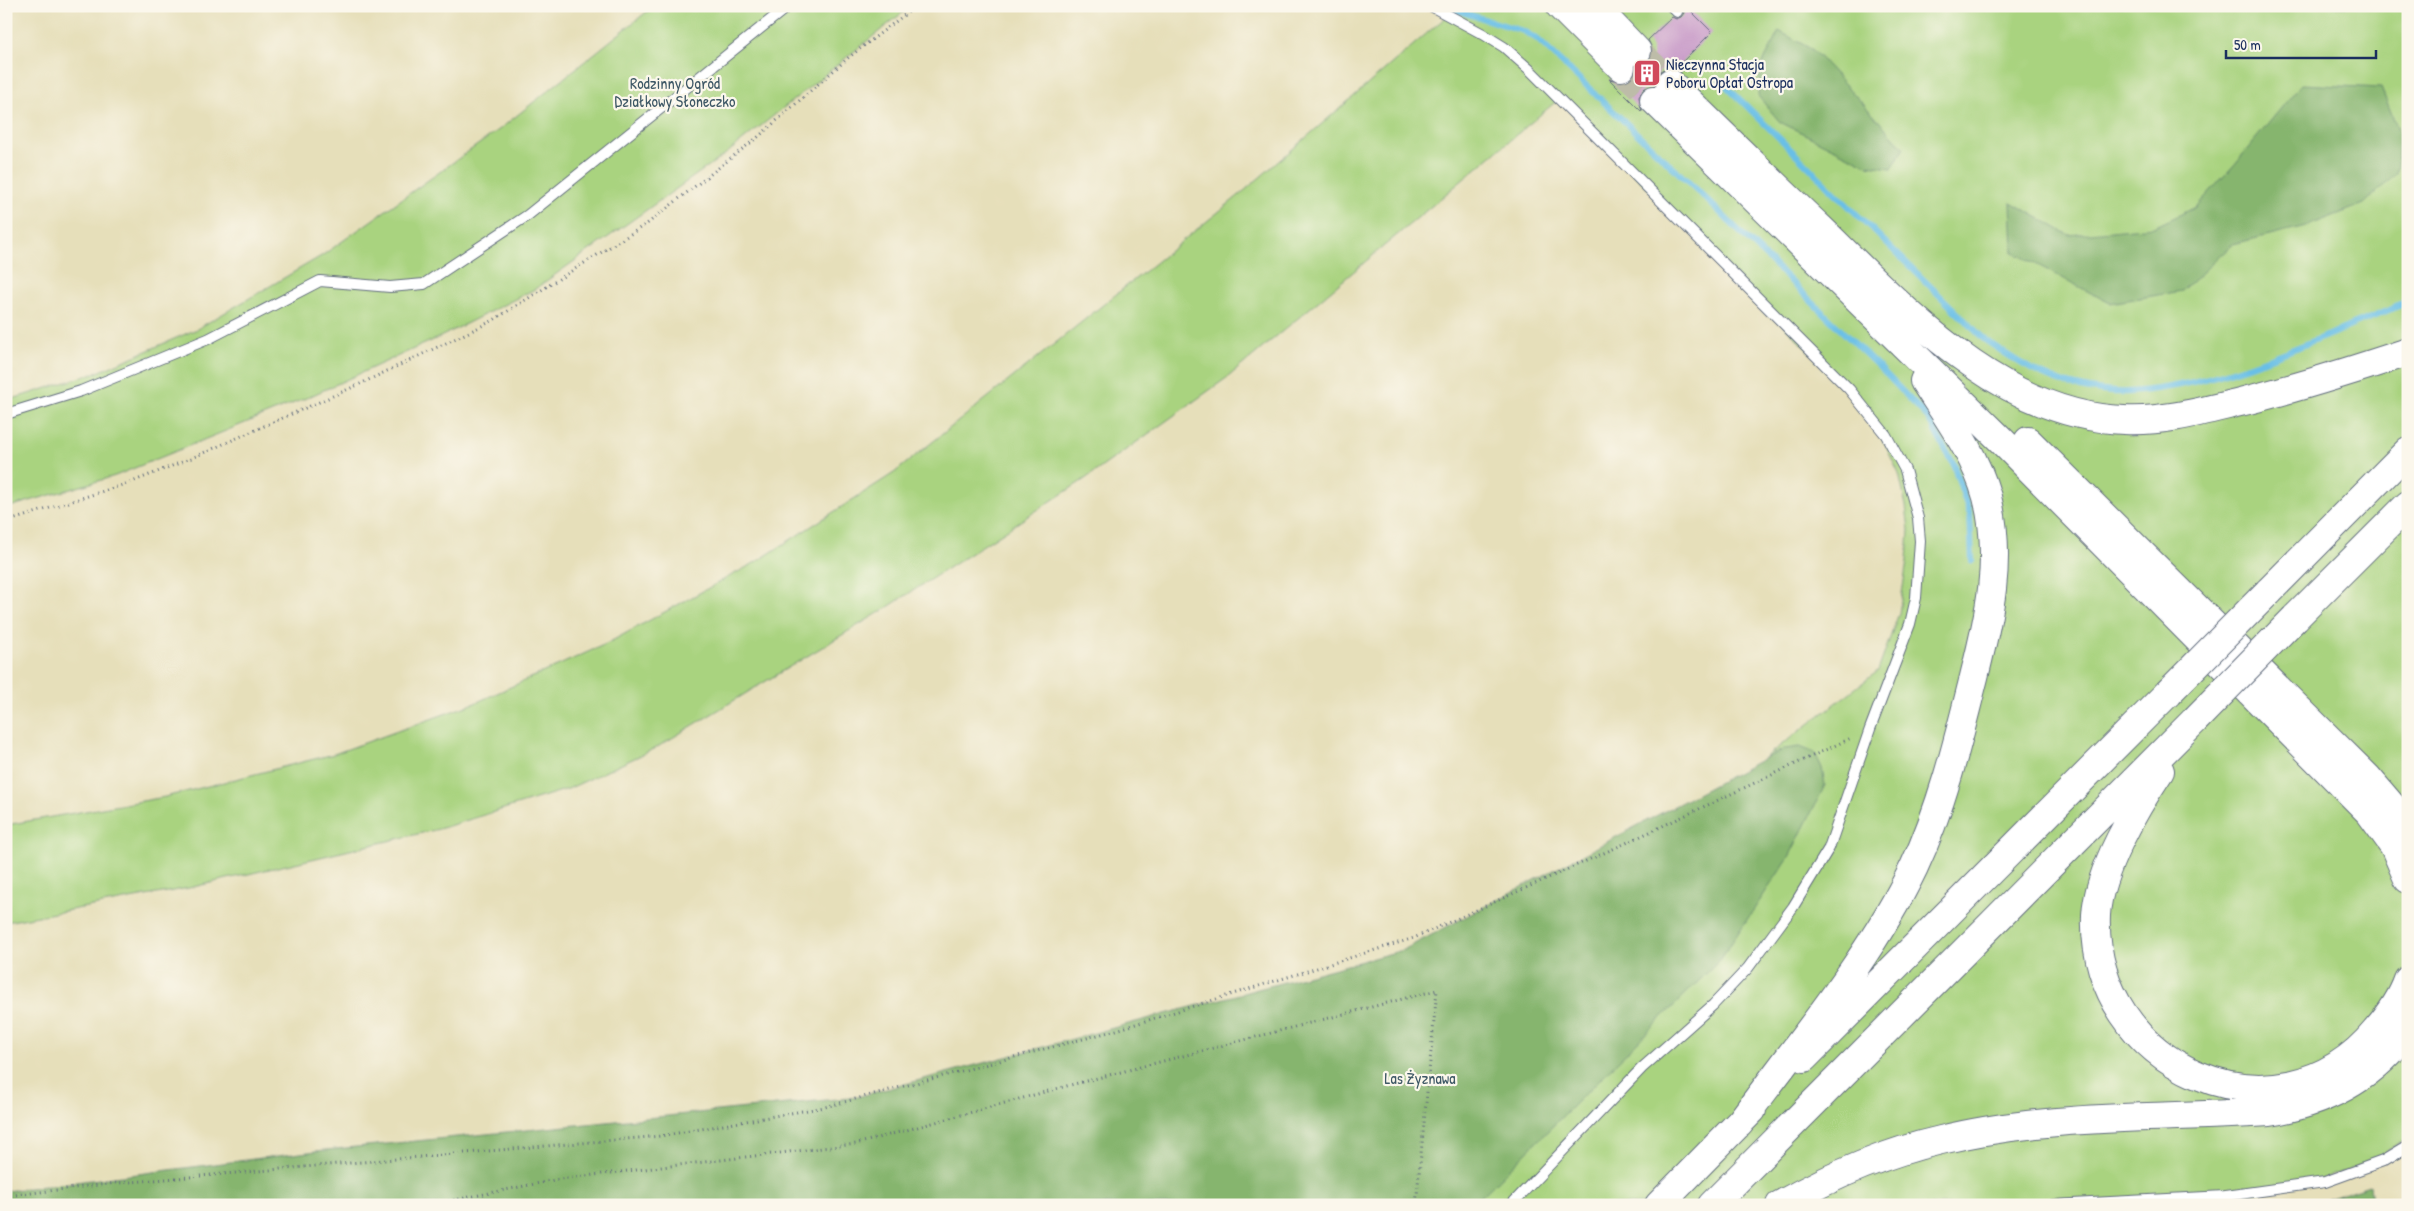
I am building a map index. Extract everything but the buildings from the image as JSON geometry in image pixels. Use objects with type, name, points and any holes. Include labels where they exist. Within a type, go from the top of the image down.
[{"type":"highway","points":[[1560,6],[1629,59],[1594,6]]},
{"type":"highway","points":[[2408,352],[2308,384],[2199,412],[2162,418],[2124,420],[2074,414],[2027,396],[1989,375],[1920,325],[1662,91],[1889,333],[1999,438],[2370,813],[2394,846],[2408,879]]},
{"type":"highway","points":[[1920,325],[1953,367],[2368,778],[2408,825]]},
{"type":"highway","points":[[1739,1124],[1854,967],[1893,906],[1914,866],[1946,781],[1989,615],[1994,580],[1992,526],[1980,475],[1969,450],[1889,333]]},
{"type":"highway","points":[[1659,1205],[2408,451]]},
{"type":"highway","points":[[1712,1205],[2408,505]]},
{"type":"highway","points":[[2195,720],[2139,803],[2100,890],[2096,914],[2097,946],[2104,976],[2114,999],[2139,1035],[2167,1060],[2190,1073],[2210,1080],[2238,1087],[2264,1088],[2288,1085],[2318,1076],[2342,1064],[2361,1049],[2391,1013],[2403,993],[2408,980]]},
{"type":"highway","points":[[1780,1205],[1862,1164],[1903,1150],[1962,1135],[2018,1126],[2269,1112],[2303,1105],[2336,1092],[2364,1076],[2390,1053],[2408,1030]]},
{"type":"lane","points":[[6,414],[82,391],[199,343],[320,281],[390,287],[424,284],[528,215],[788,6]]},
{"type":"lane","points":[[1431,6],[1504,47],[1529,69],[1821,359],[1860,402],[1886,435],[1902,464],[1911,485],[1920,541],[1916,598],[1910,624],[1870,729],[1829,848],[1793,907],[1748,968],[1713,1005],[1642,1068],[1510,1205]]},
{"type":"lane","points":[[2053,1205],[2225,1196],[2305,1186],[2325,1182],[2383,1161],[2408,1146]]},
{"type":"path","points":[[6,522],[132,482],[187,460],[360,384],[492,321],[648,223],[758,137],[848,58],[916,6]]},
{"type":"path","points":[[6,1196],[108,1184],[661,1136],[825,1107],[1112,1031],[1414,938],[1624,844],[1870,729]]},
{"type":"path","points":[[429,1205],[560,1180],[856,1144],[1063,1087],[1437,990],[1416,1205]]},
{"type":"green space","name":"Rodzinny Ogród Działkowy Słoneczko","points":[[654,6],[911,6],[727,153],[535,289],[440,337],[304,399],[115,476],[6,508],[6,401],[98,372],[197,329],[323,255],[500,129]]},
{"type":"green space","points":[[1431,6],[2408,6],[2408,1138],[2374,1158],[2302,1185],[2265,1192],[2189,1200],[1999,1205],[1473,1205],[1785,749],[1763,759],[1878,671],[1899,613],[1907,561],[1909,530],[1899,474],[1880,434],[1860,402],[1559,99],[1228,377],[1085,479],[885,609],[654,749],[568,789],[439,829],[189,888],[6,922],[6,825],[165,797],[334,754],[475,703],[608,643],[756,562],[894,473],[1237,197],[1447,16]]},
{"type":"green space","points":[[1779,31],[1813,50],[1904,148],[1892,168],[1867,165],[1780,122],[1758,96],[1761,67]]},
{"type":"green space","points":[[2301,84],[2381,88],[2400,134],[2396,174],[2364,204],[2310,225],[2233,244],[2182,291],[2110,303],[2013,252],[2011,202],[2069,235],[2154,227],[2196,207],[2235,164]]},
{"type":"green space","name":"Las Żyznawa","points":[[1800,747],[1815,753],[1822,768],[1825,785],[1789,857],[1720,960],[1473,1205],[6,1205],[6,1191],[316,1151],[857,1097],[1403,950],[1763,759],[1785,749]]},
{"type":"green space","points":[[2370,1185],[2372,1205],[2251,1205],[2322,1201]]},
{"type":"waterway","points":[[1452,6],[1455,10],[1523,31],[1537,39],[1702,195],[1883,371],[1927,417],[1953,463],[1970,515],[1972,561]]},
{"type":"waterway","points":[[1720,80],[1985,340],[2028,368],[2063,383],[2109,392],[2129,392],[2195,382],[2295,349],[2408,301]]},
{"type":"tunnel","points":[[1637,51],[1670,83]]},
{"type":"tunnel","points":[[1621,67],[1654,100]]},
{"type":"place","name":"Nieczynna Stacja Poboru Opłat Ostropa","points":[[1647,73]]}]
